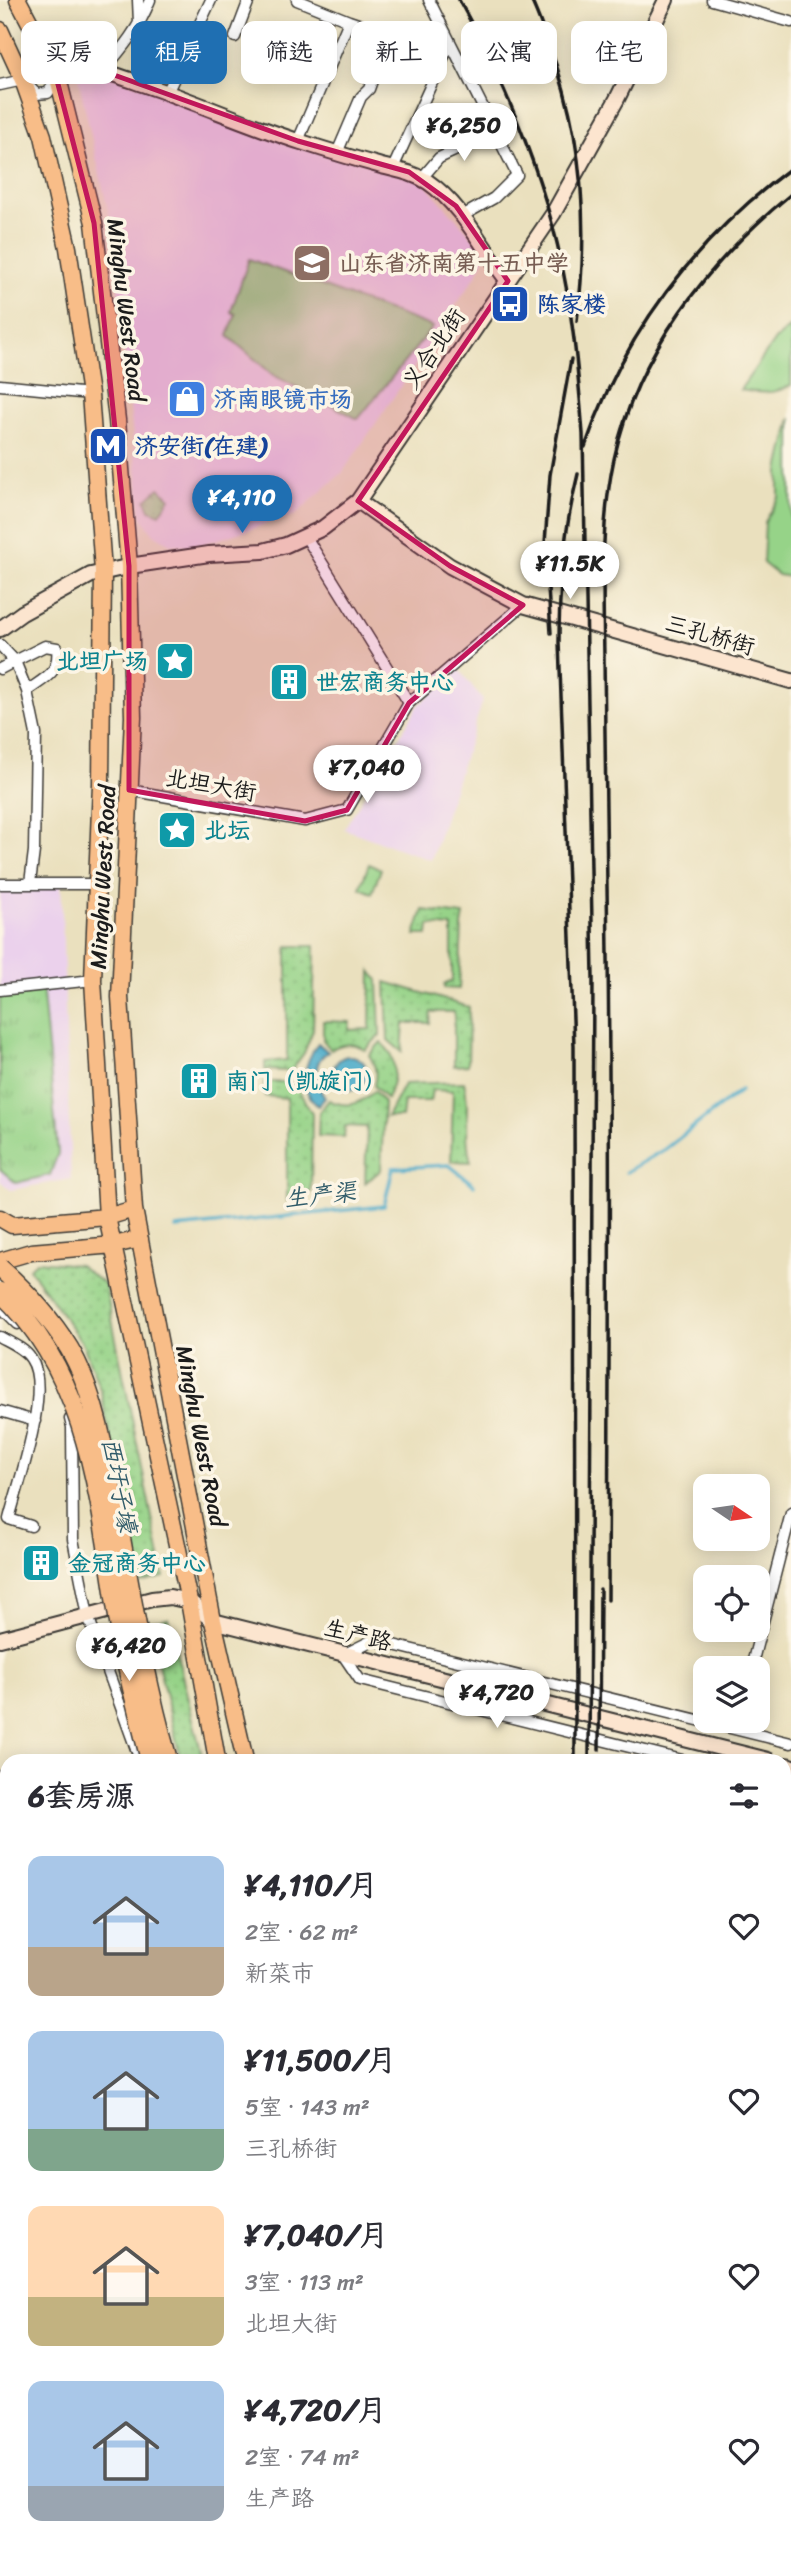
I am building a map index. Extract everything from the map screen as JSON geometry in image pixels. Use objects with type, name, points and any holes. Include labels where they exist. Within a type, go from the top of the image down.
[{"type":"highway","points":[[0,1268],[33,1297],[70,1349],[92,1402],[106,1461],[138,1639],[167,1754]]},
{"type":"highway","points":[[0,1292],[35,1332],[61,1376],[76,1415],[91,1466],[126,1663],[149,1754]]},
{"type":"main road","name":"Minghu West Road","points":[[18,0],[29,21]]},
{"type":"main road","name":"义合北街","points":[[0,629],[52,595],[103,571],[209,554],[263,551],[306,537],[341,516],[358,501],[553,214],[666,0]]},
{"type":"main road","name":"Minghu West Road","points":[[0,30],[21,76]]},
{"type":"main road","points":[[117,76],[298,141],[409,172],[421,178],[456,206],[508,281]]},
{"type":"main road","name":"Minghu West Road","points":[[24,84],[43,136],[68,248],[89,394],[103,571],[101,784],[93,980],[107,1217],[189,1601],[216,1754]]},
{"type":"main road","name":"Minghu West Road","points":[[59,84],[94,223],[115,397],[129,566],[132,717],[120,997],[134,1209],[212,1621],[243,1754]]},
{"type":"main road","name":"三孔桥街","points":[[358,501],[450,566],[523,604],[791,681]]},
{"type":"main road","points":[[0,1218],[12,1225],[107,1217],[134,1209]]},
{"type":"main road","points":[[0,1261],[31,1252],[114,1245],[140,1239]]},
{"type":"main road","points":[[0,1639],[152,1599],[170,1597],[189,1601]]},
{"type":"main road","name":"生产路","points":[[189,1601],[212,1621],[744,1754]]},
{"type":"street","points":[[138,0],[139,21]]},
{"type":"street","points":[[140,21],[150,0]]},
{"type":"street","points":[[167,93],[211,0]]},
{"type":"street","points":[[235,37],[249,0]]},
{"type":"street","points":[[429,0],[517,175],[494,198],[462,216]]},
{"type":"street","points":[[712,0],[791,22]]},
{"type":"street","points":[[305,1],[352,21]]},
{"type":"street","points":[[298,141],[349,20]]},
{"type":"street","points":[[117,55],[131,36]]},
{"type":"street","points":[[393,168],[450,43]]},
{"type":"street","points":[[0,85],[21,80]]},
{"type":"street","points":[[27,84],[36,94],[48,93],[53,84]]},
{"type":"street","points":[[337,153],[362,97],[371,84]]},
{"type":"street","points":[[421,178],[439,158],[495,132]]},
{"type":"street","points":[[0,384],[89,394]]},
{"type":"street","points":[[306,537],[409,703]]},
{"type":"street","name":"北坦大街","points":[[129,790],[305,821],[347,810],[409,703],[523,604]]},
{"type":"street","points":[[0,645],[15,661],[27,691],[36,734],[34,851],[30,883]]},
{"type":"street","points":[[0,669],[45,646],[57,648],[59,662],[54,671],[27,691]]},
{"type":"street","points":[[0,884],[96,884]]},
{"type":"street","points":[[0,990],[93,980]]},
{"type":"street","points":[[0,1306],[33,1339],[57,1381],[72,1427],[73,1539],[88,1616],[138,1754]]},
{"type":"street","points":[[0,1338],[14,1344],[31,1358],[38,1376],[35,1421],[4,1517],[31,1526]]},
{"type":"street","points":[[2,1413],[35,1421]]},
{"type":"street","points":[[754,1656],[791,1513]]},
{"type":"street","points":[[658,1754],[360,1680],[344,1655],[373,1640],[693,1714]]},
{"type":"street","points":[[764,1733],[791,1742]]},
{"type":"highlighted area","points":[[53,65],[103,71],[298,141],[409,172],[456,206],[508,281],[358,501],[450,566],[523,605],[409,703],[347,810],[305,821],[129,790],[129,566],[94,223]]},
{"type":"shaded area","name":"山东省济南第十五中学","points":[[117,78],[421,179],[486,253],[477,274],[342,473],[295,515],[194,547],[170,544],[154,534],[141,516],[112,228],[80,84],[117,84]]},
{"type":"shaded area","points":[[458,668],[483,700],[431,860],[344,829],[418,706]]},
{"type":"shaded area","points":[[61,882],[71,1179],[11,1190],[0,1181],[0,884]]},
{"type":"green space","points":[[249,259],[433,327],[358,419],[273,375],[228,336],[236,314],[231,312]]},
{"type":"green space","points":[[791,326],[791,385],[773,392],[740,390],[775,340]]},
{"type":"green space","points":[[791,418],[790,577],[778,575],[763,563],[765,522],[779,497],[779,470]]},
{"type":"green space","points":[[159,488],[170,498],[160,514],[150,510],[146,500]]},
{"type":"green space","points":[[369,864],[381,869],[372,893],[360,888]]},
{"type":"green space","points":[[423,910],[464,915],[459,989],[444,988],[444,984],[452,981],[452,927],[429,925],[428,935],[415,935]]},
{"type":"green space","points":[[287,946],[315,946],[313,1030],[304,1053],[291,1071],[265,1070],[265,1062],[287,1060]]},
{"type":"green space","points":[[371,971],[378,980],[380,1035],[365,1050],[348,1044],[331,1050],[323,1040],[323,1021],[350,1022],[349,1030],[370,1029]]},
{"type":"green space","points":[[386,982],[469,1007],[468,1065],[454,1066],[454,1012],[431,1012],[430,1023],[404,1023],[402,1052],[388,1040]]},
{"type":"green space","points":[[42,984],[58,1153],[50,1175],[16,1183],[0,1169],[0,990]]},
{"type":"green space","points":[[381,1042],[391,1055],[394,1069],[387,1099],[374,1086],[375,1070],[369,1055]]},
{"type":"green space","points":[[264,1082],[291,1082],[312,1114],[311,1192],[287,1201],[287,1098],[265,1096]]},
{"type":"green space","points":[[464,1082],[471,1162],[451,1161],[453,1091],[432,1090],[430,1101],[404,1101],[402,1117],[387,1117],[404,1084]]},
{"type":"green space","points":[[374,1091],[384,1102],[381,1170],[365,1183],[367,1127],[345,1126],[344,1137],[318,1136],[319,1112],[329,1100],[353,1104]]},
{"type":"green space","points":[[38,1261],[79,1265],[105,1285],[164,1577],[139,1583],[101,1392],[83,1344],[29,1268]]},
{"type":"green space","points":[[168,1618],[202,1754],[180,1754],[148,1622]]},
{"type":"water","points":[[318,1043],[328,1052],[317,1067],[319,1087],[325,1098],[318,1106],[307,1091],[305,1075],[309,1059]]},
{"type":"water","points":[[350,1056],[362,1061],[367,1073],[362,1085],[350,1090],[338,1085],[333,1073],[338,1061]]},
{"type":"waterway","name":"生产渠","points":[[626,1172],[665,1149],[741,1090]]},
{"type":"waterway","name":"生产渠","points":[[176,1228],[384,1206],[393,1168],[449,1165],[474,1185]]},
{"type":"waterway","name":"西圩子壕","points":[[50,1341],[59,1351],[66,1367]]},
{"type":"waterway","name":"西圩子壕","points":[[79,1397],[87,1415]]},
{"type":"railway","points":[[459,0],[516,118],[549,211],[570,314],[583,434],[593,978],[589,1754]]},
{"type":"railway","points":[[531,0],[560,78],[576,146],[582,216],[581,286],[577,321]]},
{"type":"railway","points":[[585,447],[620,365],[667,292],[724,226],[791,168]]},
{"type":"railway","points":[[608,1600],[609,1064],[603,582],[606,508],[614,459],[625,420],[658,346],[680,312],[732,249],[791,194]]},
{"type":"railway","points":[[551,633],[545,543],[550,475],[571,359]]},
{"type":"railway","points":[[575,1754],[574,1046],[559,642],[563,558],[578,474]]},
{"type":"railway","points":[[599,1750],[600,1589]]},
{"type":"place","name":"山东省济南第十五中学","points":[[312,263]]},
{"type":"place","name":"陈家楼","points":[[510,304]]},
{"type":"place","name":"济南眼镜市场","points":[[187,399]]},
{"type":"place","name":"济安街(在建)","points":[[108,446]]},
{"type":"place","name":"北坦广场","points":[[175,661]]},
{"type":"place","name":"世宏商务中心","points":[[289,682]]},
{"type":"place","name":"北坛","points":[[177,830]]},
{"type":"place","name":"南门（凯旋门）","points":[[199,1081]]},
{"type":"place","name":"金冠商务中心","points":[[41,1563]]}]
